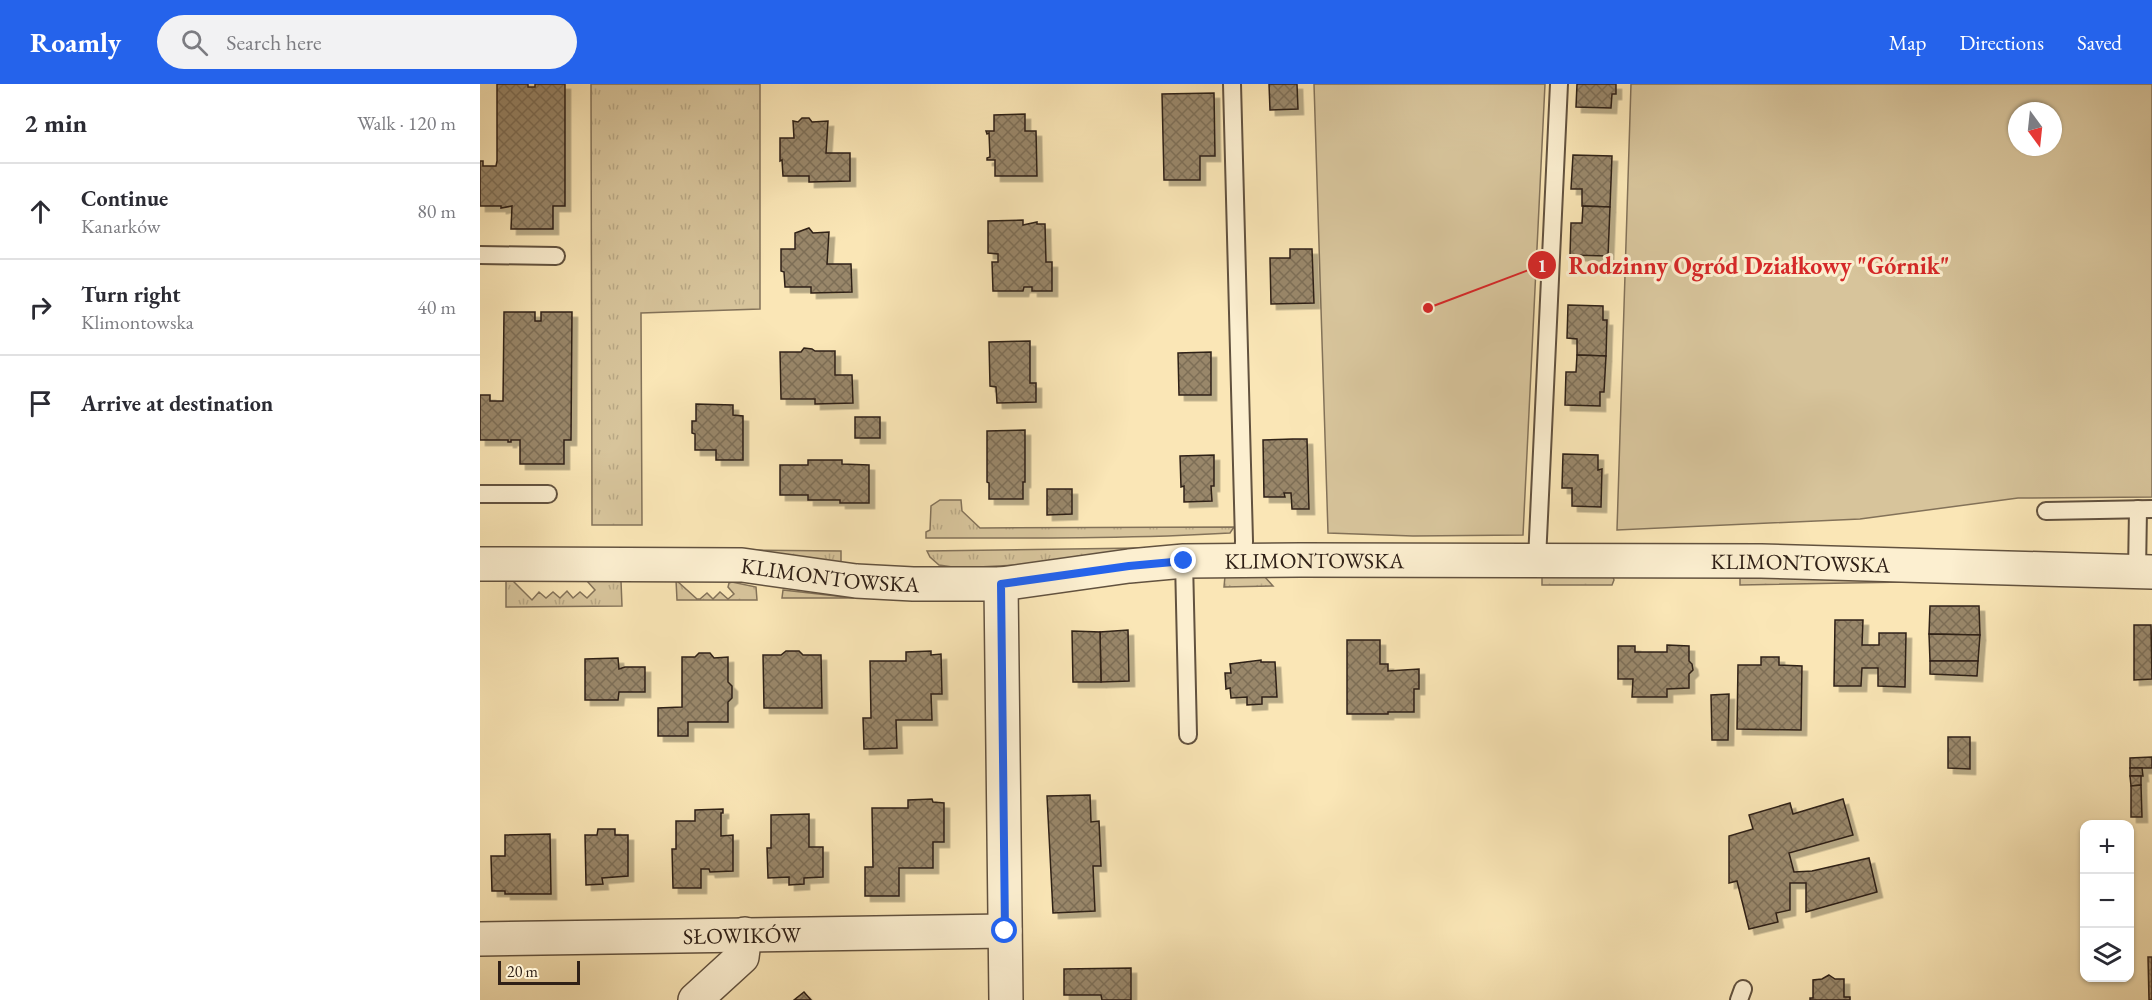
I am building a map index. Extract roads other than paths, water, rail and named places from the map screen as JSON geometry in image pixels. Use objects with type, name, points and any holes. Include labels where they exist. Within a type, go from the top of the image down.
[{"type":"street","name":"KLIMONTOWSKA","points":[[480,564],[742,565],[856,581],[1001,584],[1129,566],[1184,561],[1784,562],[2144,572]]},
{"type":"street","points":[[1001,584],[1006,1000]]},
{"type":"street","name":"SŁOWIKÓW","points":[[480,939],[1005,931]]},
{"type":"street","points":[[695,1000],[742,957],[745,934]]},
{"type":"lane","points":[[1232,84],[1243,561]]},
{"type":"lane","points":[[1536,560],[1559,84]]},
{"type":"lane","points":[[480,255],[556,256]]},
{"type":"lane","points":[[480,494],[548,494]]},
{"type":"lane","points":[[2046,511],[2145,509],[2144,572]]},
{"type":"lane","points":[[1184,561],[1188,735]]},
{"type":"place","name":"Rodzinny Ogród Działkowy \"Górnik\"","points":[[1428,308]]}]
